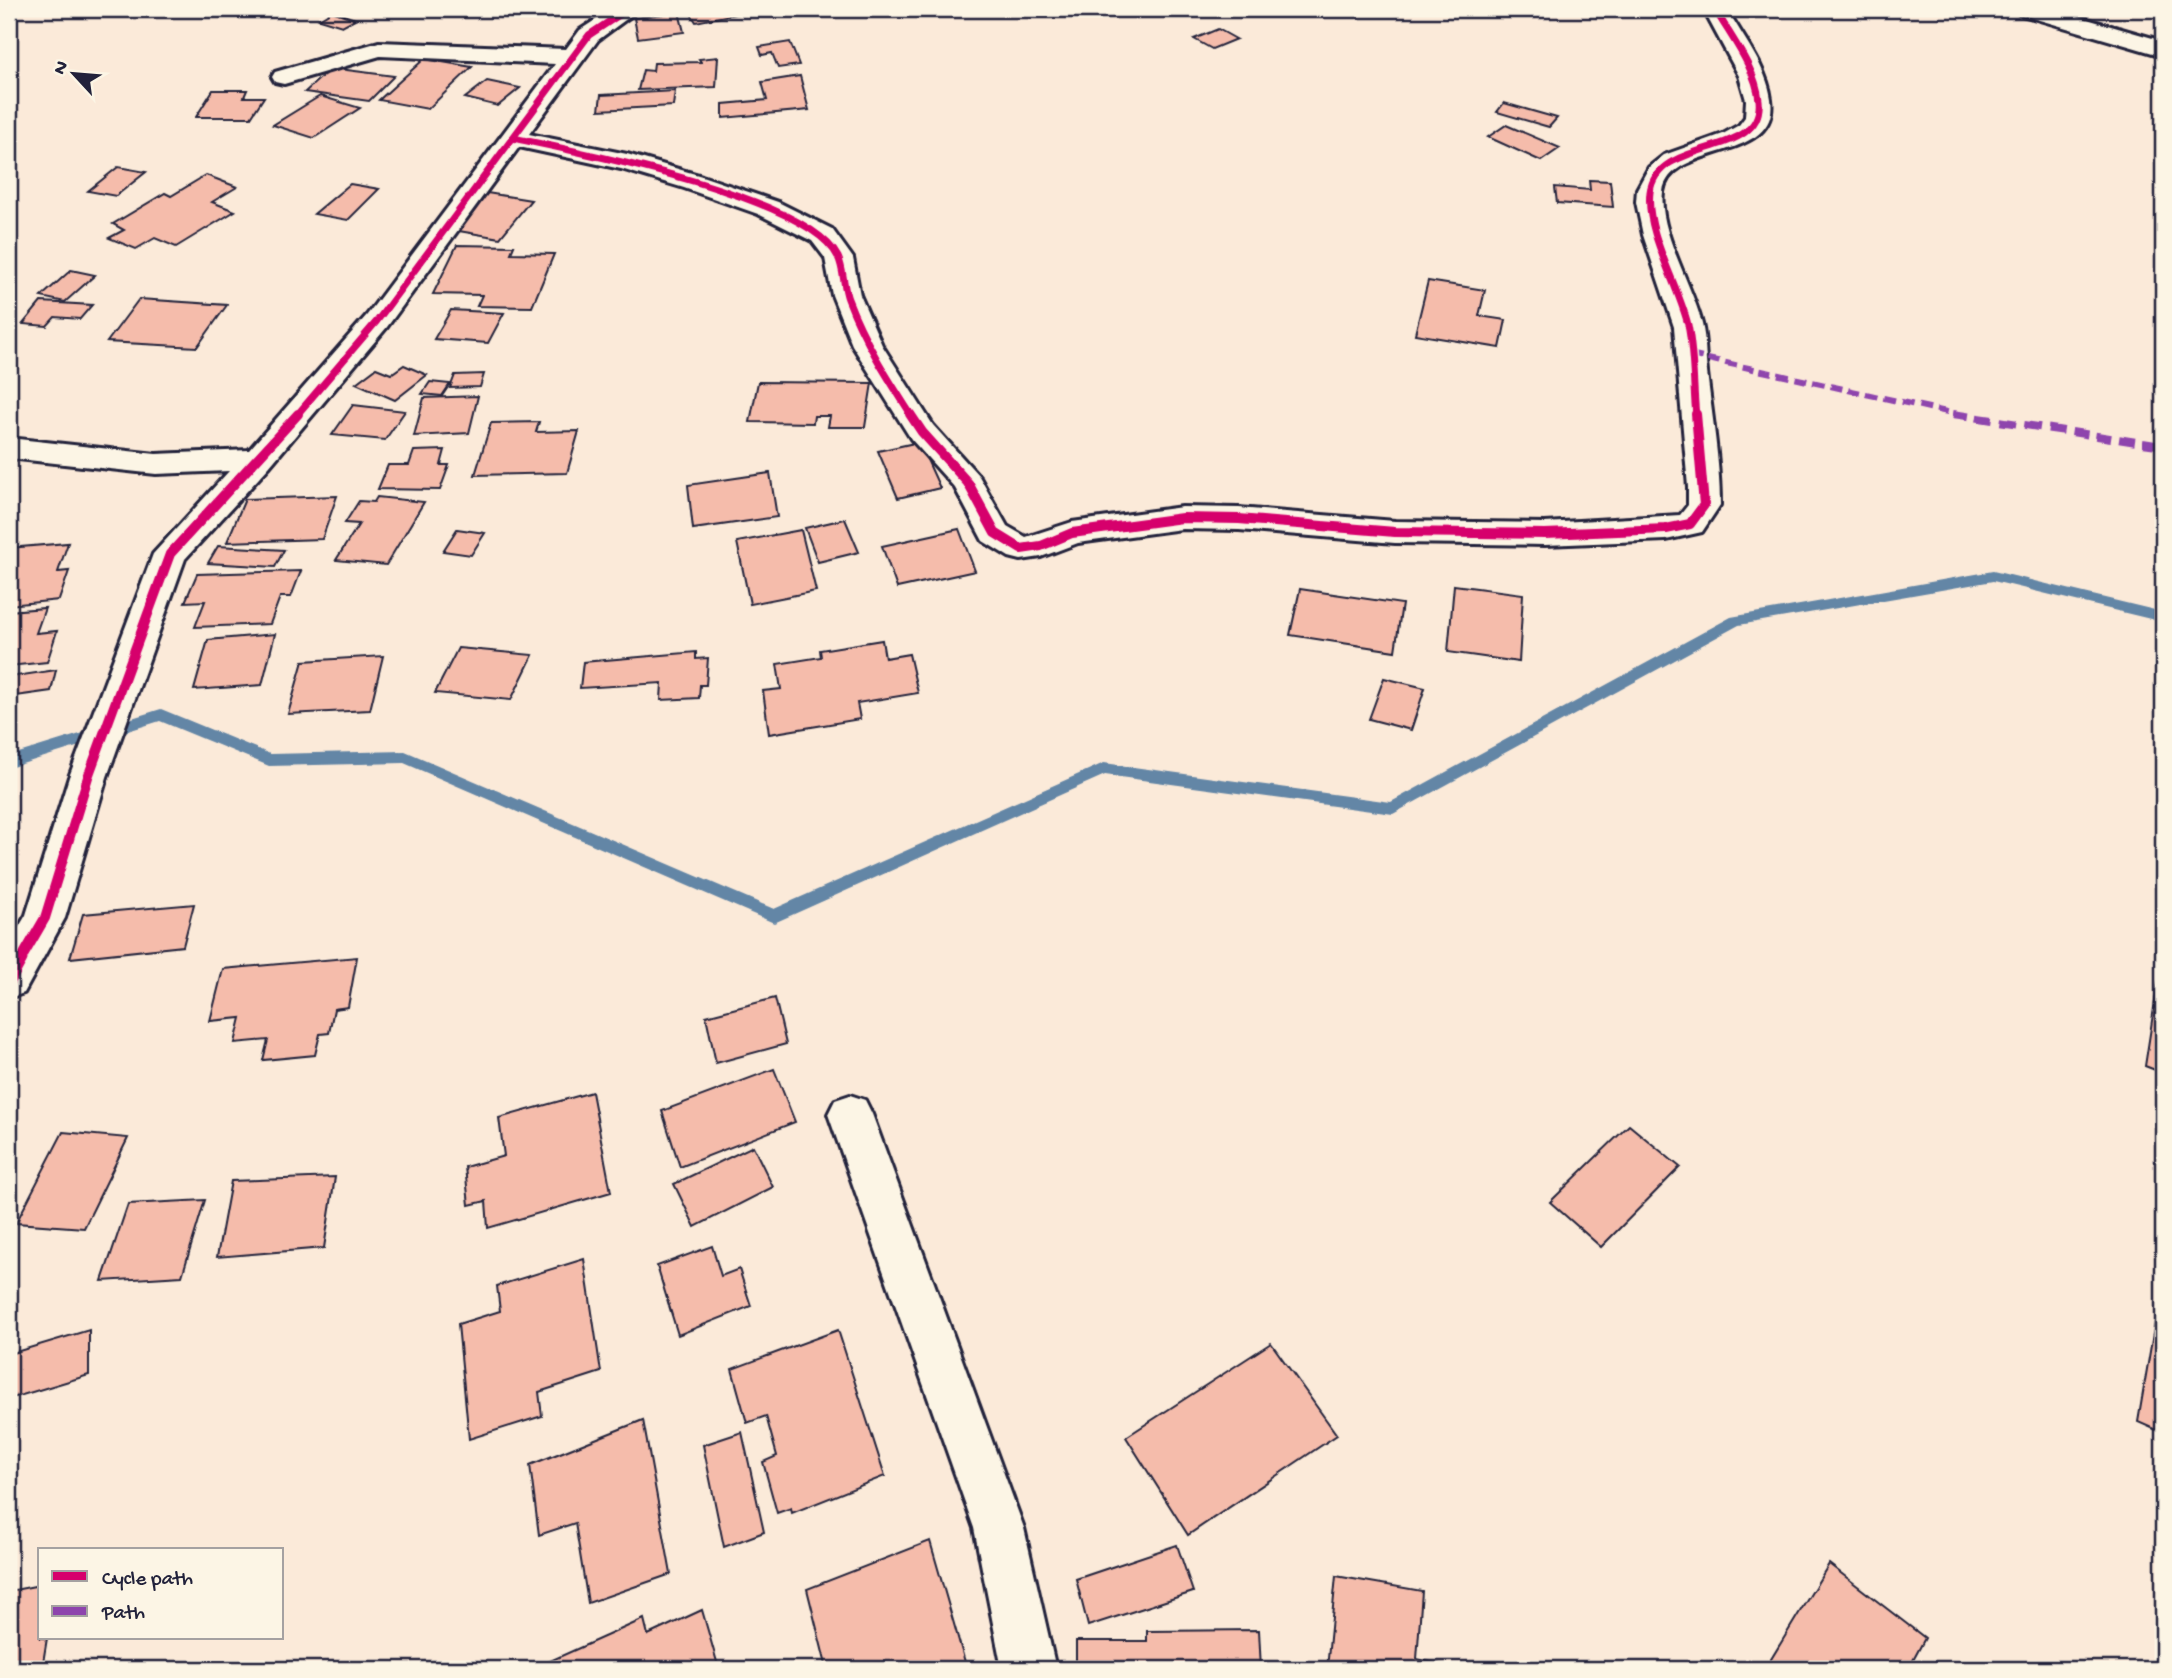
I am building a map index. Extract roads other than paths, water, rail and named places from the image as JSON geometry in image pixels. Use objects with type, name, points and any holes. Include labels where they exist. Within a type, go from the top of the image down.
[{"type":"street","points":[[9,981],[45,918],[88,777],[170,554],[258,460],[377,321],[589,35],[628,9]]},
{"type":"street","points":[[513,138],[627,162],[693,182],[768,208],[822,235],[839,258],[846,295],[867,345],[922,432],[968,483],[995,533],[1021,549],[1041,546],[1072,533],[1182,518],[1239,519],[1395,532],[1545,534],[1666,529],[1690,524],[1697,518],[1704,505],[1704,487],[1688,325],[1656,228],[1649,190],[1660,172],[1676,158],[1741,136],[1756,123],[1760,114],[1754,85],[1715,9]]},
{"type":"street","points":[[2027,9],[2163,49]]},
{"type":"street","points":[[284,77],[379,49],[573,57]]},
{"type":"street","points":[[9,448],[156,464],[258,460]]},
{"type":"street","points":[[850,1114],[999,1528],[1029,1669]]},
{"type":"waterway","points":[[9,762],[161,715],[269,760],[405,757],[774,916],[1104,769],[1393,808],[1736,621],[1993,576],[2163,617]]}]
